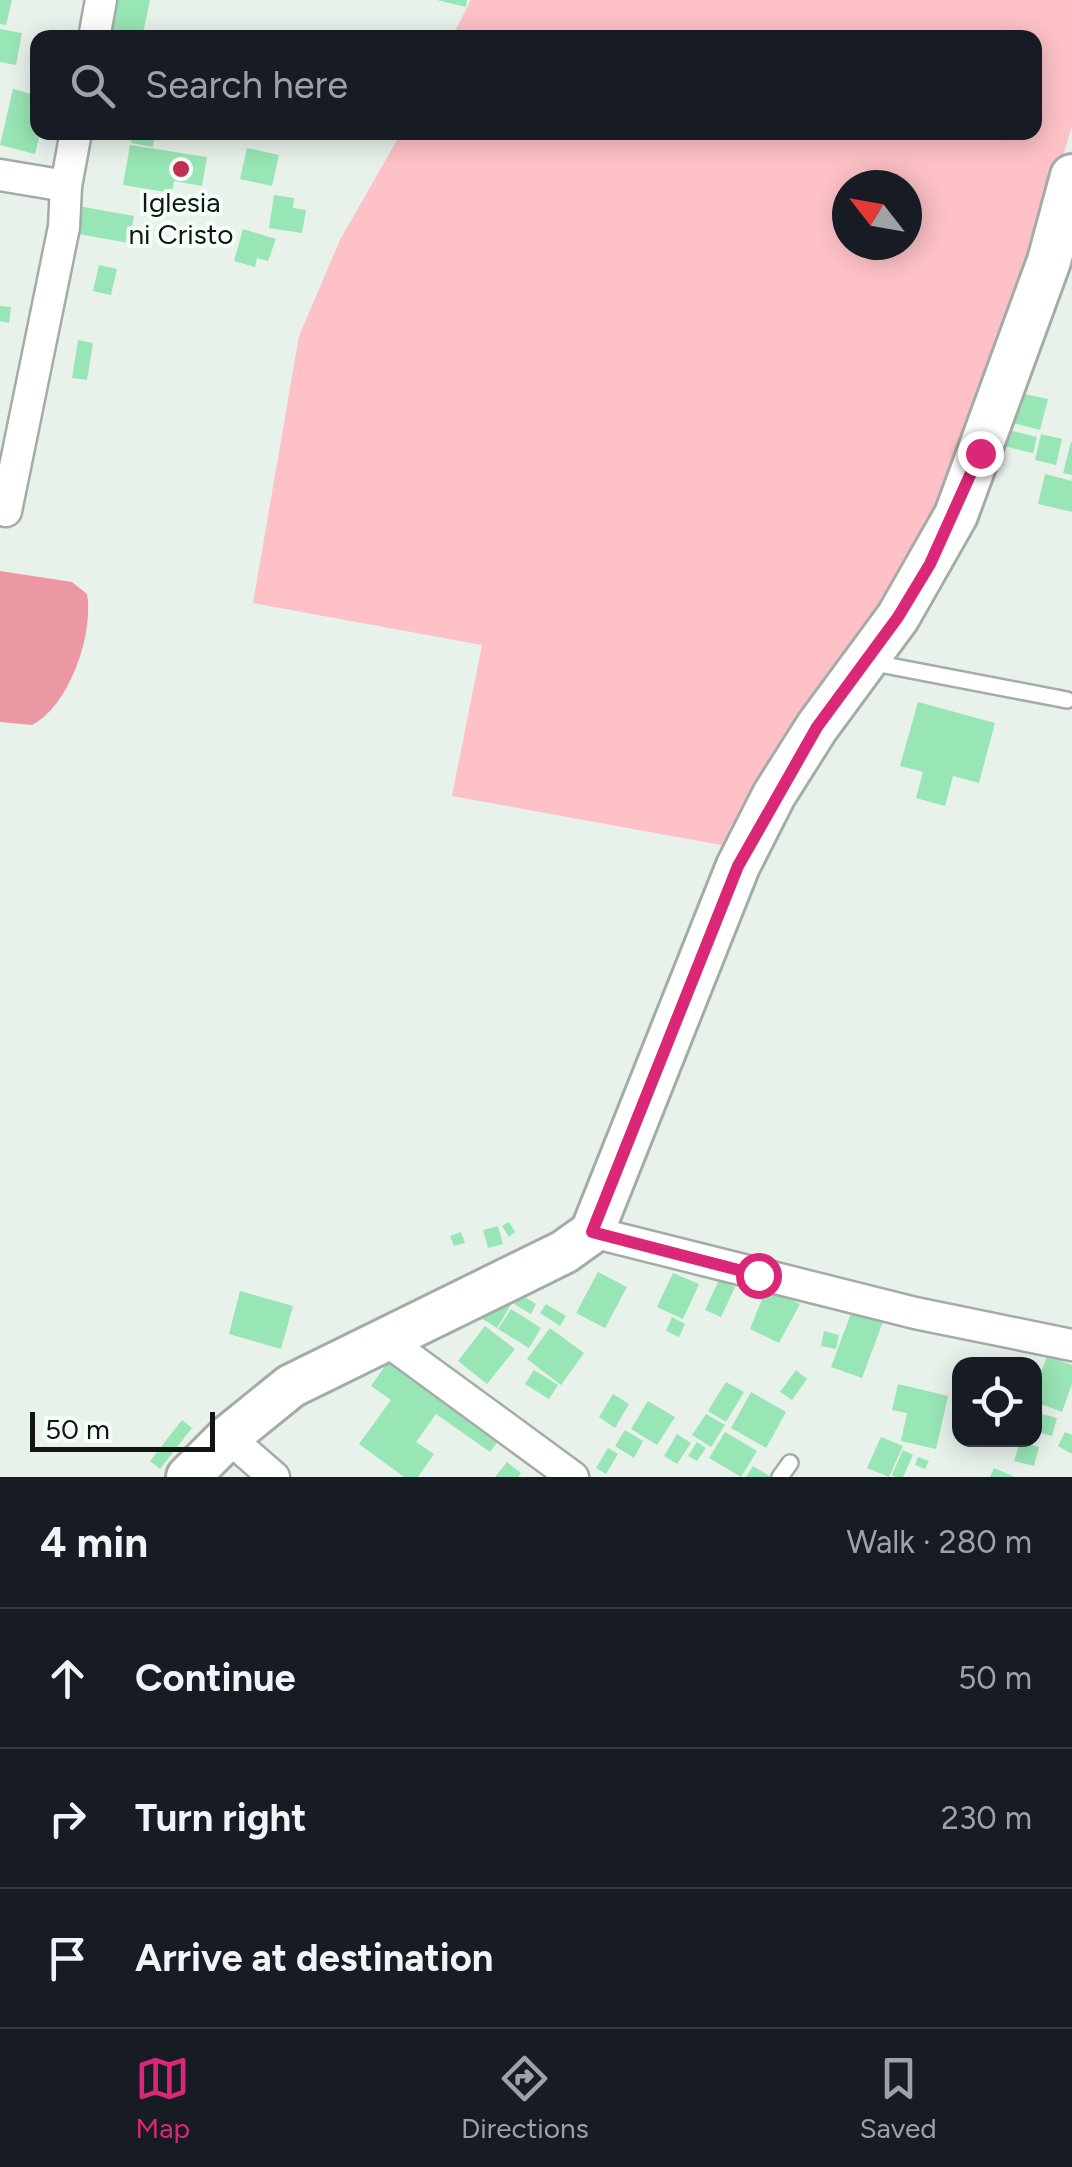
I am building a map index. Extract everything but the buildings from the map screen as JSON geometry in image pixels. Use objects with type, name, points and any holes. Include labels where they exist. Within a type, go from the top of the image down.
[{"type":"street","points":[[95,30],[101,0]]},
{"type":"street","points":[[6,510],[64,227],[75,140]]},
{"type":"street","points":[[0,175],[66,186]]},
{"type":"street","points":[[188,1477],[228,1437],[291,1386],[551,1259],[592,1232],[738,866],[783,782],[898,617],[956,514],[1048,260],[1072,176]]},
{"type":"street","points":[[592,1232],[914,1313],[1072,1346]]},
{"type":"street","points":[[384,1338],[573,1477]]},
{"type":"street","points":[[228,1437],[274,1477]]},
{"type":"lane","points":[[865,662],[1067,700]]},
{"type":"shaded area","points":[[471,0],[1072,0],[1072,126],[1034,254],[936,534],[732,847],[452,796],[482,645],[253,603],[299,336],[340,240],[397,140],[1042,140],[1042,30],[456,30]]},
{"type":"shaded area","points":[[0,571],[72,582],[87,594],[87,629],[76,667],[57,702],[32,725],[0,722]]},
{"type":"place","name":"Iglesia ni Cristo","points":[[181,169]]},
{"type":"route","points":[[758,1275],[592,1232],[738,866],[774,795],[817,727],[898,617],[930,564],[956,514],[980,453]]}]
